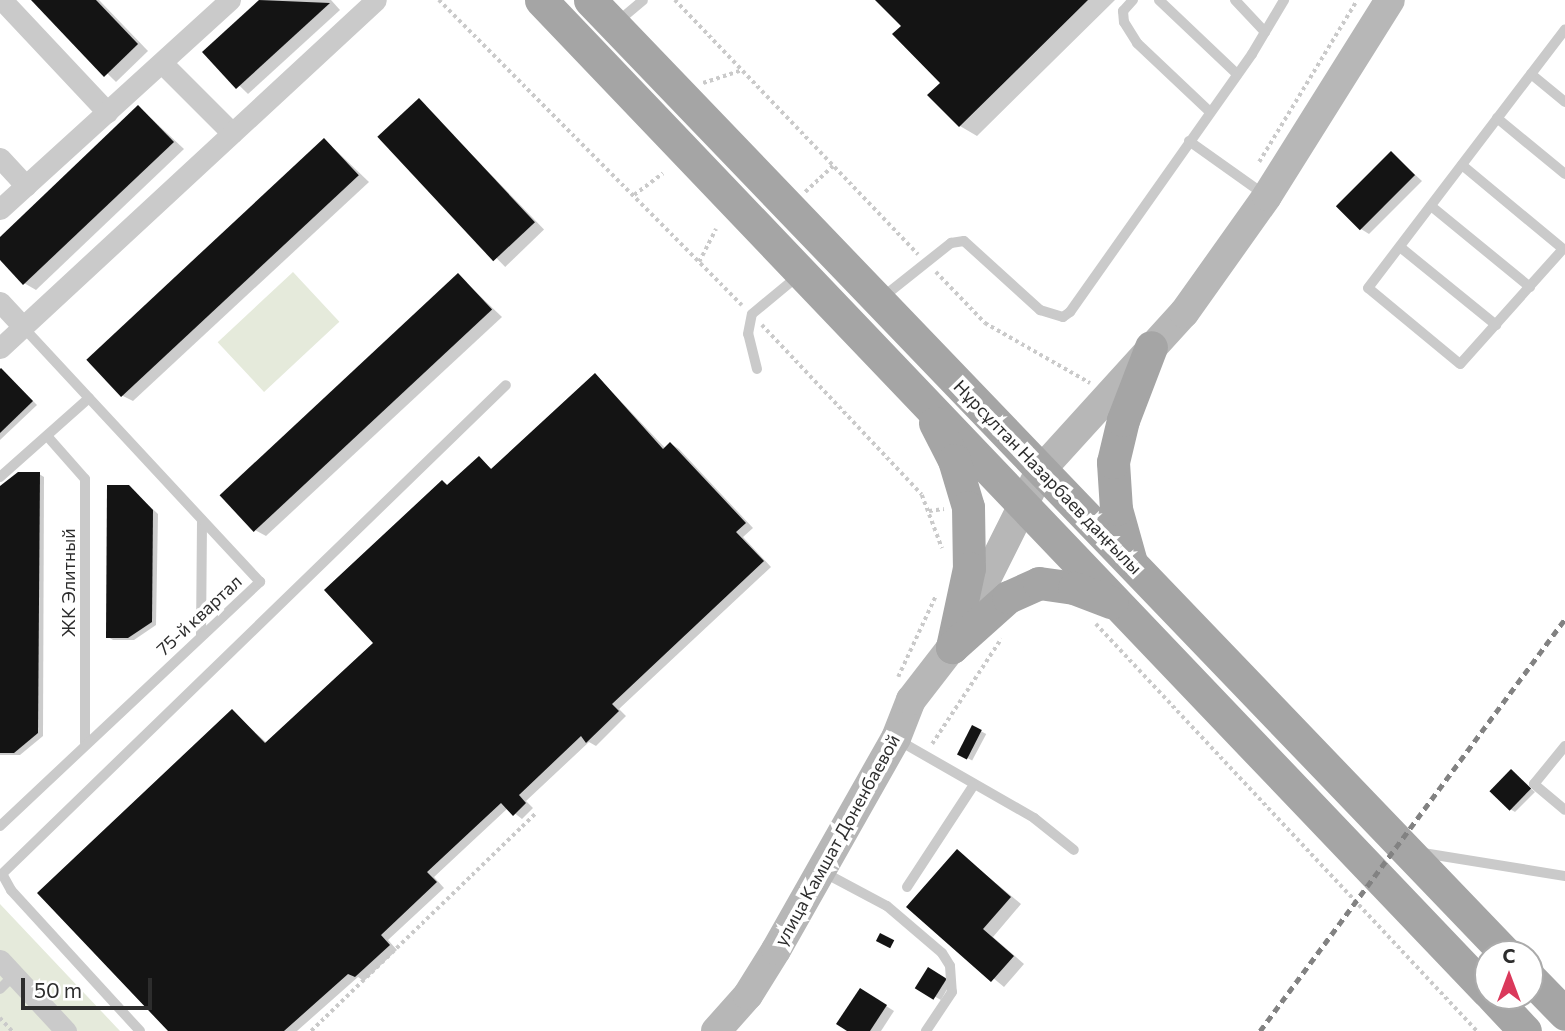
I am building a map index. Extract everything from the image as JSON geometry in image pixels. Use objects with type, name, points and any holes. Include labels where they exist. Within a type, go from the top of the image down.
[{"type":"main road","points":[[541,0],[923,397],[954,460],[968,506],[969,568],[952,647]]},
{"type":"main road","name":"Нұрсұлтан Назарбаев даңғылы","points":[[590,0],[1492,940]]},
{"type":"main road","points":[[1131,561],[1116,509],[1113,462],[1123,420],[1151,347]]},
{"type":"main road","name":"Нұрсұлтан Назарбаев даңғылы","points":[[923,397],[1023,500],[1048,530],[1103,611],[1474,978]]},
{"type":"main road","points":[[952,647],[1008,597],[1040,583],[1074,588],[1103,611]]},
{"type":"main road","points":[[1544,992],[1565,1014]]},
{"type":"main road","points":[[1505,1010],[1525,1031]]},
{"type":"street","points":[[2,0],[107,112]]},
{"type":"street","points":[[0,209],[230,0]]},
{"type":"street","points":[[0,348],[376,0]]},
{"type":"street","name":"улица Камшат Доненбаевой","points":[[716,1031],[748,995],[896,738],[911,700],[952,647],[1023,500],[1040,471],[1184,313],[1257,189],[1390,0]]},
{"type":"street","points":[[162,62],[232,133]]},
{"type":"street","points":[[0,158],[26,186]]},
{"type":"street","points":[[0,302],[23,327]]},
{"type":"street","points":[[5,974],[66,1031]]},
{"type":"lane","points":[[614,25],[643,0]]},
{"type":"lane","points":[[1133,0],[1123,11],[1124,22],[1137,43],[1210,112]]},
{"type":"lane","points":[[1159,0],[1237,74]]},
{"type":"lane","points":[[1235,0],[1265,32]]},
{"type":"lane","points":[[877,301],[951,243],[964,241],[1040,310],[1063,317],[1237,74],[1284,0]]},
{"type":"lane","points":[[1462,165],[1563,249],[1460,364],[1368,288],[1565,29]]},
{"type":"lane","points":[[1531,74],[1565,102]]},
{"type":"lane","points":[[1497,118],[1565,174]]},
{"type":"lane","points":[[1189,141],[1257,189]]},
{"type":"lane","points":[[1431,206],[1530,287]]},
{"type":"lane","points":[[1400,247],[1496,325]]},
{"type":"lane","points":[[757,369],[748,334],[751,314],[803,272]]},
{"type":"lane","name":"75-й квартал","points":[[0,826],[85,743],[260,582],[23,327]]},
{"type":"lane","points":[[140,1031],[11,890],[1,875],[506,384]]},
{"type":"lane","points":[[0,477],[89,398]]},
{"type":"lane","name":"ЖК Элитный","points":[[48,437],[85,479],[85,743]]},
{"type":"lane","points":[[201,636],[202,520]]},
{"type":"lane","points":[[896,738],[973,786],[1034,818],[1074,850]]},
{"type":"lane","points":[[1565,746],[1534,784],[1565,810]]},
{"type":"lane","points":[[907,887],[973,786]]},
{"type":"lane","points":[[1405,851],[1565,876]]},
{"type":"lane","points":[[821,871],[887,906],[942,953],[950,966],[952,992],[926,1031]]},
{"type":"path","points":[[675,0],[985,323],[1090,383]]},
{"type":"path","points":[[1257,189],[1357,0]]},
{"type":"path","points":[[441,1],[751,314],[922,495],[946,557]]},
{"type":"path","points":[[678,92],[742,69]]},
{"type":"path","points":[[788,208],[833,166]]},
{"type":"path","points":[[634,196],[663,173]]},
{"type":"path","points":[[699,262],[716,229]]},
{"type":"path","points":[[897,679],[938,590]]},
{"type":"path","points":[[1103,611],[1477,1031]]},
{"type":"path","points":[[924,756],[1004,634]]},
{"type":"path","points":[[311,1031],[536,813]]},
{"type":"path","points":[[0,1018],[12,1031]]},
{"type":"shaded area","points":[[293,272],[339,322],[264,392],[218,342]]},
{"type":"shaded area","points":[[0,904],[120,1031],[0,1031]]},
{"type":"building","points":[[31,0],[96,0],[138,44],[104,77]]},
{"type":"building","points":[[259,0],[330,3],[236,89],[202,52]]},
{"type":"building","points":[[875,0],[1088,0],[959,127],[927,95],[940,83],[892,34],[901,26]]},
{"type":"building","points":[[419,98],[535,222],[493,261],[377,137]]},
{"type":"building","points":[[138,105],[174,142],[23,285],[0,260],[0,237]]},
{"type":"building","points":[[324,138],[359,175],[121,397],[86,360]]},
{"type":"building","points":[[1391,151],[1415,175],[1360,230],[1336,206]]},
{"type":"building","points":[[458,273],[492,310],[254,532],[220,495]]},
{"type":"building","points":[[0,369],[33,401],[0,433]]},
{"type":"building","points":[[595,373],[663,449],[670,442],[746,523],[736,532],[764,561],[612,704],[619,711],[586,743],[581,736],[519,795],[526,803],[513,816],[501,803],[427,872],[437,882],[381,935],[390,945],[355,977],[348,974],[284,1031],[168,1031],[37,893],[232,709],[265,743],[373,643],[324,590],[442,480],[447,485],[479,456],[491,469]]},
{"type":"building","points":[[18,472],[40,472],[38,733],[14,753],[0,753],[0,486]]},
{"type":"building","points":[[107,485],[129,485],[153,510],[152,622],[128,638],[106,638]]},
{"type":"building","points":[[972,725],[982,730],[967,759],[957,754]]},
{"type":"building","points":[[1511,769],[1531,788],[1510,811],[1489,791]]},
{"type":"building","points":[[957,849],[1011,897],[983,929],[1014,956],[991,982],[906,907]]},
{"type":"building","points":[[880,933],[894,940],[890,948],[876,941]]},
{"type":"building","points":[[928,967],[947,979],[933,1000],[915,988]]},
{"type":"building","points":[[860,988],[887,1005],[870,1031],[847,1031],[836,1024]]},
{"type":"railway","points":[[1260,1031],[1565,619]]}]
